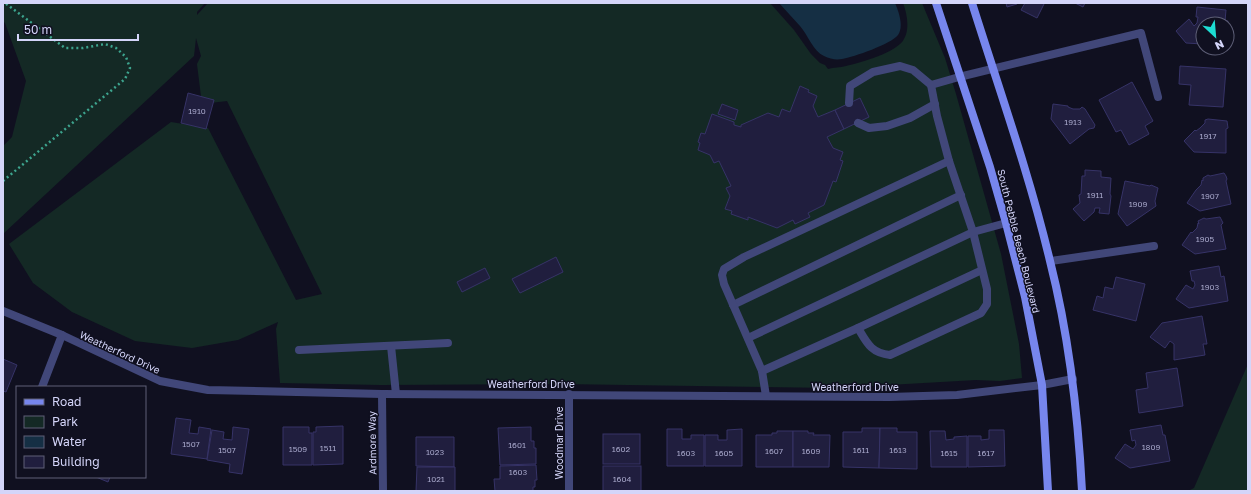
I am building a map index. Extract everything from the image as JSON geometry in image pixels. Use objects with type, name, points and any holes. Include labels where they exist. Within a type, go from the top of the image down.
[{"type":"street","name":"South Pebble Beach Boulevard","points":[[936,3],[959,77],[990,167],[1025,297],[1042,385],[1048,491]]},
{"type":"street","points":[[972,3],[1022,158],[1051,261],[1073,379],[1082,491]]},
{"type":"street","points":[[931,85],[1141,33],[1158,97]]},
{"type":"street","points":[[849,103],[850,86],[873,72],[900,66],[914,70],[931,85],[934,104],[949,161],[973,232],[987,289],[987,304],[981,313],[890,355],[881,354],[871,348],[858,328]]},
{"type":"street","points":[[858,123],[869,128],[887,126],[910,118],[934,104]]},
{"type":"street","points":[[766,396],[762,371],[724,284],[722,275],[724,269],[744,257],[949,161]]},
{"type":"street","points":[[733,304],[961,195]]},
{"type":"street","points":[[748,338],[973,232],[1006,223]]},
{"type":"street","points":[[1051,261],[1154,246]]},
{"type":"street","points":[[762,371],[982,270]]},
{"type":"street","name":"Weatherford Drive","points":[[3,311],[62,335],[160,381],[208,390],[382,394],[889,397],[956,395],[1042,385],[1073,379]]},
{"type":"street","points":[[42,386],[62,335]]},
{"type":"street","points":[[300,350],[448,343]]},
{"type":"street","points":[[391,346],[396,394]]},
{"type":"street","name":"Ardmore Way","points":[[382,394],[383,491]]},
{"type":"street","name":"Woodmar Drive","points":[[569,394],[569,491]]},
{"type":"path","points":[[3,181],[125,79],[130,68],[126,57],[116,48],[105,44],[83,48],[65,48],[4,3]]},
{"type":"green space","points":[[3,3],[205,3],[197,12],[197,15],[208,3],[770,3],[794,30],[811,54],[828,69],[844,67],[878,56],[900,44],[907,31],[907,16],[903,3],[922,3],[945,58],[1001,254],[1019,344],[1022,378],[1000,381],[976,380],[836,388],[561,384],[381,385],[280,383],[276,329],[278,322],[238,340],[192,348],[135,341],[72,312],[33,283],[9,244],[171,122],[208,128],[296,300],[322,294],[227,101],[202,104],[197,64],[201,56],[196,38],[194,56],[3,234],[3,146],[12,137],[26,81],[3,21]]},
{"type":"green space","points":[[1248,364],[1248,491],[1188,491],[1194,488]]},
{"type":"water","points":[[779,3],[895,3],[901,28],[900,32],[894,39],[863,53],[848,58],[828,58],[820,54],[800,26]]},
{"type":"building","points":[[1006,3],[1017,3],[1017,4],[1007,7]]},
{"type":"building","points":[[1025,3],[1044,3],[1037,18],[1021,10]]},
{"type":"building","points":[[1075,3],[1085,3],[1083,7]]},
{"type":"building","points":[[1197,7],[1226,10],[1225,16],[1196,16]]},
{"type":"building","points":[[1189,19],[1194,26],[1195,25],[1195,44],[1186,43],[1176,31]]},
{"type":"building","points":[[1180,66],[1226,69],[1223,107],[1189,105],[1191,85],[1179,84]]},
{"type":"building","points":[[1132,82],[1153,121],[1145,126],[1149,134],[1129,145],[1121,130],[1116,132],[1099,100]]},
{"type":"building","points":[[800,86],[817,96],[813,106],[818,117],[835,110],[844,129],[827,137],[833,148],[843,152],[840,160],[843,161],[836,182],[833,181],[824,205],[808,213],[810,217],[795,224],[793,220],[777,228],[748,217],[748,220],[731,214],[732,211],[725,209],[730,196],[726,188],[731,186],[719,161],[714,163],[710,155],[698,150],[700,143],[698,142],[701,133],[705,134],[712,114],[734,122],[734,125],[741,127],[741,125],[768,113],[779,117],[782,109],[790,112]]},
{"type":"building","points":[[188,93],[214,100],[206,129],[181,123]]},
{"type":"building","points":[[860,98],[869,117],[844,129],[835,110]]},
{"type":"building","points":[[722,104],[738,110],[735,120],[718,114]]},
{"type":"building","points":[[1053,104],[1068,106],[1073,109],[1080,109],[1082,107],[1085,109],[1095,125],[1094,128],[1089,129],[1070,144],[1051,119]]},
{"type":"building","points":[[1205,120],[1227,121],[1228,128],[1226,129],[1226,153],[1194,152],[1184,141],[1205,123]]},
{"type":"building","points":[[1085,170],[1101,171],[1101,177],[1111,178],[1111,196],[1109,214],[1099,213],[1100,208],[1095,208],[1094,212],[1084,221],[1073,209],[1080,203],[1079,195],[1081,194],[1082,176],[1085,176]]},
{"type":"building","points":[[1224,173],[1227,179],[1226,181],[1231,204],[1200,211],[1187,203],[1201,185],[1203,178],[1208,175],[1210,176]]},
{"type":"building","points":[[1125,181],[1151,185],[1158,188],[1155,201],[1156,206],[1127,226],[1118,214]]},
{"type":"building","points":[[1220,217],[1223,223],[1221,225],[1226,249],[1195,254],[1182,245],[1191,232],[1192,233],[1197,228],[1198,223],[1199,224],[1198,221],[1204,218]]},
{"type":"building","points":[[556,257],[563,272],[520,293],[512,279]]},
{"type":"building","points":[[1219,266],[1221,277],[1224,276],[1228,301],[1189,308],[1176,299],[1186,285],[1193,289],[1195,285],[1194,281],[1192,281],[1190,271]]},
{"type":"building","points":[[485,268],[490,278],[462,292],[457,282]]},
{"type":"building","points":[[1116,277],[1145,284],[1136,321],[1093,310],[1097,296],[1103,298],[1105,287],[1113,289]]},
{"type":"building","points":[[1202,316],[1207,344],[1203,344],[1205,355],[1174,360],[1174,344],[1170,341],[1165,348],[1150,337],[1162,323]]},
{"type":"building","points":[[3,359],[17,365],[6,392],[3,391]]},
{"type":"building","points":[[1177,368],[1183,406],[1139,413],[1136,390],[1148,388],[1146,373]]},
{"type":"building","points":[[176,418],[191,420],[189,433],[198,434],[199,427],[211,429],[207,459],[171,454]]},
{"type":"building","points":[[1161,425],[1163,435],[1165,435],[1170,461],[1130,468],[1115,458],[1125,444],[1133,449],[1136,445],[1135,440],[1132,441],[1130,430]]},
{"type":"building","points":[[343,426],[343,464],[313,465],[313,432],[316,432],[316,427]]},
{"type":"building","points":[[233,427],[249,429],[242,474],[229,472],[230,464],[207,460],[212,430],[224,432],[223,439],[232,440]]},
{"type":"building","points":[[283,427],[309,427],[309,433],[312,433],[312,465],[283,465]]},
{"type":"building","points":[[531,427],[531,441],[534,441],[534,448],[536,448],[536,464],[500,465],[498,428]]},
{"type":"building","points":[[862,428],[880,428],[879,468],[843,467],[843,432],[862,432]]},
{"type":"building","points":[[880,428],[897,428],[897,432],[917,432],[917,469],[879,468]]},
{"type":"building","points":[[667,429],[682,429],[682,439],[691,439],[691,435],[704,435],[704,466],[667,466]]},
{"type":"building","points":[[742,429],[742,466],[705,466],[705,435],[718,435],[718,440],[727,440],[727,430]]},
{"type":"building","points":[[989,430],[1004,430],[1005,466],[968,467],[968,436],[981,436],[981,440],[989,439]]},
{"type":"building","points":[[777,431],[793,431],[793,467],[756,467],[756,435],[772,435],[772,433],[777,433]]},
{"type":"building","points":[[793,431],[808,431],[808,433],[814,433],[813,435],[830,435],[829,467],[793,467]]},
{"type":"building","points":[[930,431],[945,431],[946,440],[954,439],[954,437],[967,436],[967,467],[931,467]]},
{"type":"building","points":[[603,434],[640,434],[640,464],[603,464]]},
{"type":"building","points":[[416,437],[454,437],[454,467],[416,466]]},
{"type":"building","points":[[536,465],[537,480],[535,480],[535,487],[533,487],[533,491],[495,491],[494,479],[500,479],[500,466]]},
{"type":"building","points":[[603,466],[641,466],[641,491],[603,491]]},
{"type":"building","points":[[417,467],[455,467],[455,491],[416,491]]},
{"type":"building","points":[[98,478],[110,478],[108,482]]}]
